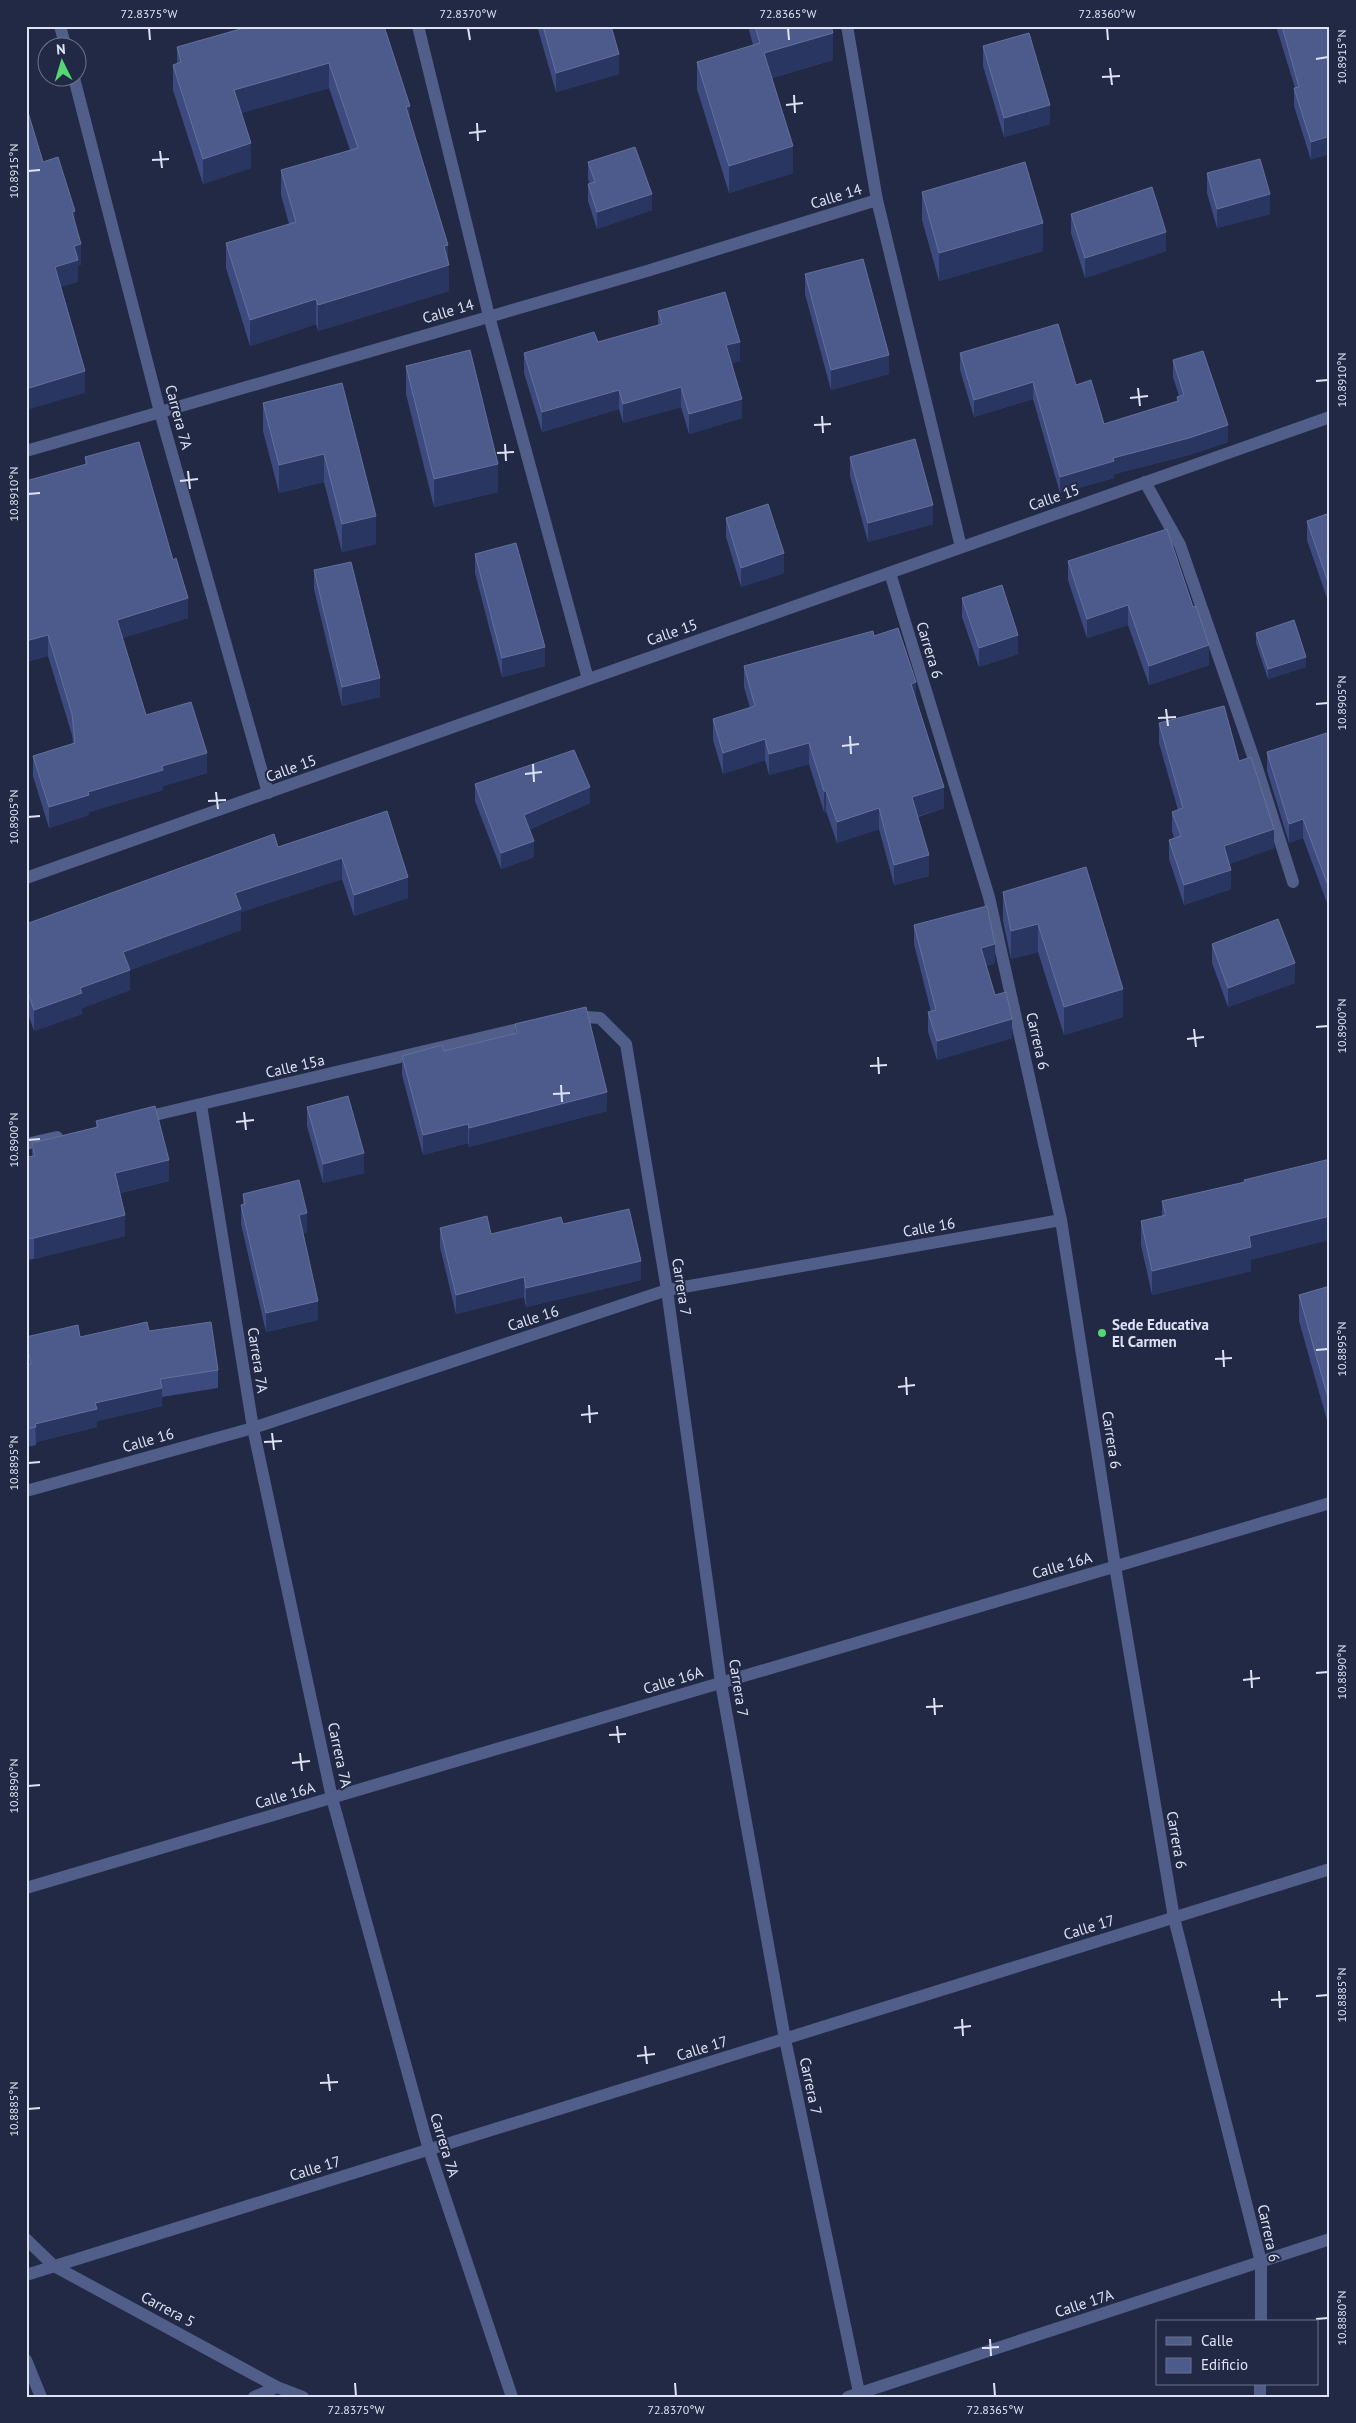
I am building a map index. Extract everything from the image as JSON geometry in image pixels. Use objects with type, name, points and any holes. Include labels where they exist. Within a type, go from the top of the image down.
[{"type":"street","points":[[418,26],[489,316],[588,679]]},
{"type":"street","points":[[847,26],[877,200],[961,547]]},
{"type":"street","name":"Carrera 7A","points":[[77,88],[160,412],[268,793]]},
{"type":"street","name":"Calle 14","points":[[26,451],[647,271],[877,200]]},
{"type":"street","name":"Calle 15","points":[[26,878],[1330,417]]},
{"type":"street","points":[[1145,482],[1180,545],[1257,768],[1293,882]]},
{"type":"street","name":"Carrera 6","points":[[890,572],[990,897],[1061,1220],[1115,1566],[1174,1918],[1261,2262],[1261,2320]]},
{"type":"street","name":"Carrera 7","points":[[567,1018],[600,1018],[626,1044],[667,1290],[720,1683],[785,2039],[856,2396]]},
{"type":"street","name":"Calle 15a","points":[[133,1120],[543,1023]]},
{"type":"street","name":"Carrera 7A","points":[[201,1105],[253,1428],[332,1798],[429,2150],[512,2397]]},
{"type":"street","points":[[26,1144],[65,1135]]},
{"type":"street","name":"Calle 16","points":[[26,1491],[253,1428],[667,1290],[1061,1220]]},
{"type":"street","name":"Calle 16A","points":[[26,1888],[1330,1503]]},
{"type":"street","name":"Calle 17","points":[[26,2275],[1330,1869]]},
{"type":"street","name":"Carrera 5","points":[[26,2239],[54,2266],[277,2387],[303,2397]]},
{"type":"street","name":"Calle 17A","points":[[856,2396],[1330,2240]]},
{"type":"street","points":[[26,2360],[41,2397]]},
{"type":"street","points":[[254,2397],[277,2387]]},
{"type":"building","points":[[251,26],[384,26],[410,106],[406,107],[448,245],[444,246],[449,265],[318,305],[316,299],[250,320],[226,243],[296,222],[281,170],[358,148],[329,63],[234,90],[251,143],[203,159],[173,65],[181,62],[177,47]]},
{"type":"building","points":[[543,26],[611,26],[619,54],[556,73]]},
{"type":"building","points":[[755,26],[831,26],[833,33],[764,53],[793,146],[729,166],[697,62],[760,43]]},
{"type":"building","points":[[1282,26],[1330,26],[1330,136],[1311,142],[1294,88],[1299,87]]},
{"type":"building","points":[[1029,33],[1050,105],[1004,118],[983,46]]},
{"type":"building","points":[[26,109],[43,162],[58,157],[75,211],[72,212],[81,244],[74,246],[78,260],[55,267],[85,371],[26,389]]},
{"type":"building","points":[[635,147],[652,194],[597,212],[588,184],[595,182],[588,162]]},
{"type":"building","points":[[1260,159],[1270,194],[1217,209],[1207,173]]},
{"type":"building","points":[[1025,162],[1043,223],[939,253],[922,192]]},
{"type":"building","points":[[1152,187],[1166,232],[1085,258],[1071,214]]},
{"type":"building","points":[[863,259],[889,355],[831,370],[805,274]]},
{"type":"building","points":[[725,292],[740,342],[726,345],[742,399],[689,414],[681,387],[623,404],[619,390],[542,412],[524,353],[594,332],[598,342],[662,324],[658,311]]},
{"type":"building","points":[[1058,324],[1076,385],[1091,380],[1104,424],[1178,401],[1177,397],[1184,395],[1173,360],[1203,351],[1228,425],[1189,438],[1113,458],[1114,461],[1060,477],[1033,382],[974,400],[960,353]]},
{"type":"building","points":[[470,350],[498,464],[434,479],[406,366]]},
{"type":"building","points":[[342,383],[376,516],[342,524],[324,454],[279,465],[263,403]]},
{"type":"building","points":[[915,439],[933,505],[868,523],[850,457]]},
{"type":"building","points":[[139,442],[173,560],[176,558],[188,598],[117,620],[146,715],[191,702],[207,753],[162,766],[163,770],[88,792],[89,795],[49,807],[33,756],[75,743],[72,714],[48,635],[26,641],[26,481],[87,464],[85,457]]},
{"type":"building","points":[[768,504],[784,553],[741,568],[726,518]]},
{"type":"building","points":[[1330,513],[1330,588],[1307,521]]},
{"type":"building","points":[[1167,529],[1193,607],[1196,606],[1209,645],[1149,666],[1128,605],[1087,619],[1068,561]]},
{"type":"building","points":[[516,543],[545,647],[502,658],[475,554]]},
{"type":"building","points":[[351,562],[380,678],[342,687],[314,570]]},
{"type":"building","points":[[1002,585],[1018,635],[979,648],[962,598]]},
{"type":"building","points":[[1294,620],[1306,657],[1268,669],[1256,633]]},
{"type":"building","points":[[898,628],[916,682],[911,684],[944,787],[912,797],[929,855],[894,865],[879,808],[837,822],[826,791],[824,791],[809,743],[769,754],[765,739],[723,753],[713,719],[755,706],[744,666],[873,631],[874,636]]},
{"type":"building","points":[[1224,706],[1239,761],[1251,757],[1274,829],[1224,846],[1231,870],[1184,885],[1169,840],[1181,836],[1172,812],[1183,808],[1159,723]]},
{"type":"building","points":[[1330,732],[1330,891],[1303,819],[1289,824],[1267,752]]},
{"type":"building","points":[[574,750],[590,787],[524,815],[534,841],[501,853],[475,784]]},
{"type":"building","points":[[387,811],[408,877],[354,895],[342,858],[235,893],[241,909],[123,952],[130,970],[80,988],[82,993],[34,1010],[28,993],[26,994],[26,924],[274,834],[278,847]]},
{"type":"building","points":[[1086,867],[1123,989],[1064,1007],[1038,924],[1011,931],[1003,892]]},
{"type":"building","points":[[987,906],[995,944],[981,948],[995,995],[1006,992],[1012,1019],[937,1041],[928,1012],[936,1010],[914,925]]},
{"type":"building","points":[[1278,919],[1295,963],[1228,988],[1212,944]]},
{"type":"building","points":[[586,1007],[607,1092],[469,1128],[468,1124],[423,1135],[402,1056],[442,1045],[444,1051],[517,1033],[515,1024]]},
{"type":"building","points":[[348,1096],[364,1153],[323,1164],[307,1107]]},
{"type":"building","points":[[155,1106],[169,1160],[115,1173],[125,1215],[26,1239],[26,1157],[35,1156],[32,1143],[98,1127],[96,1121]]},
{"type":"building","points":[[1330,1159],[1330,1216],[1249,1236],[1251,1247],[1152,1271],[1141,1221],[1166,1215],[1162,1201],[1245,1182],[1244,1180]]},
{"type":"building","points":[[299,1180],[307,1213],[299,1215],[318,1301],[266,1313],[241,1205],[245,1204],[243,1194]]},
{"type":"building","points":[[629,1209],[641,1261],[526,1288],[524,1277],[456,1295],[440,1228],[487,1216],[491,1234],[561,1217],[563,1224]]},
{"type":"building","points":[[1330,1286],[1330,1405],[1299,1295]]},
{"type":"building","points":[[147,1322],[149,1331],[211,1322],[218,1370],[160,1379],[162,1388],[95,1403],[97,1409],[35,1424],[36,1427],[26,1429],[26,1365],[31,1364],[26,1337],[78,1325],[80,1337]]},
{"type":"place","name":"Sede Educativa El Carmen","points":[[1102,1333]]}]
